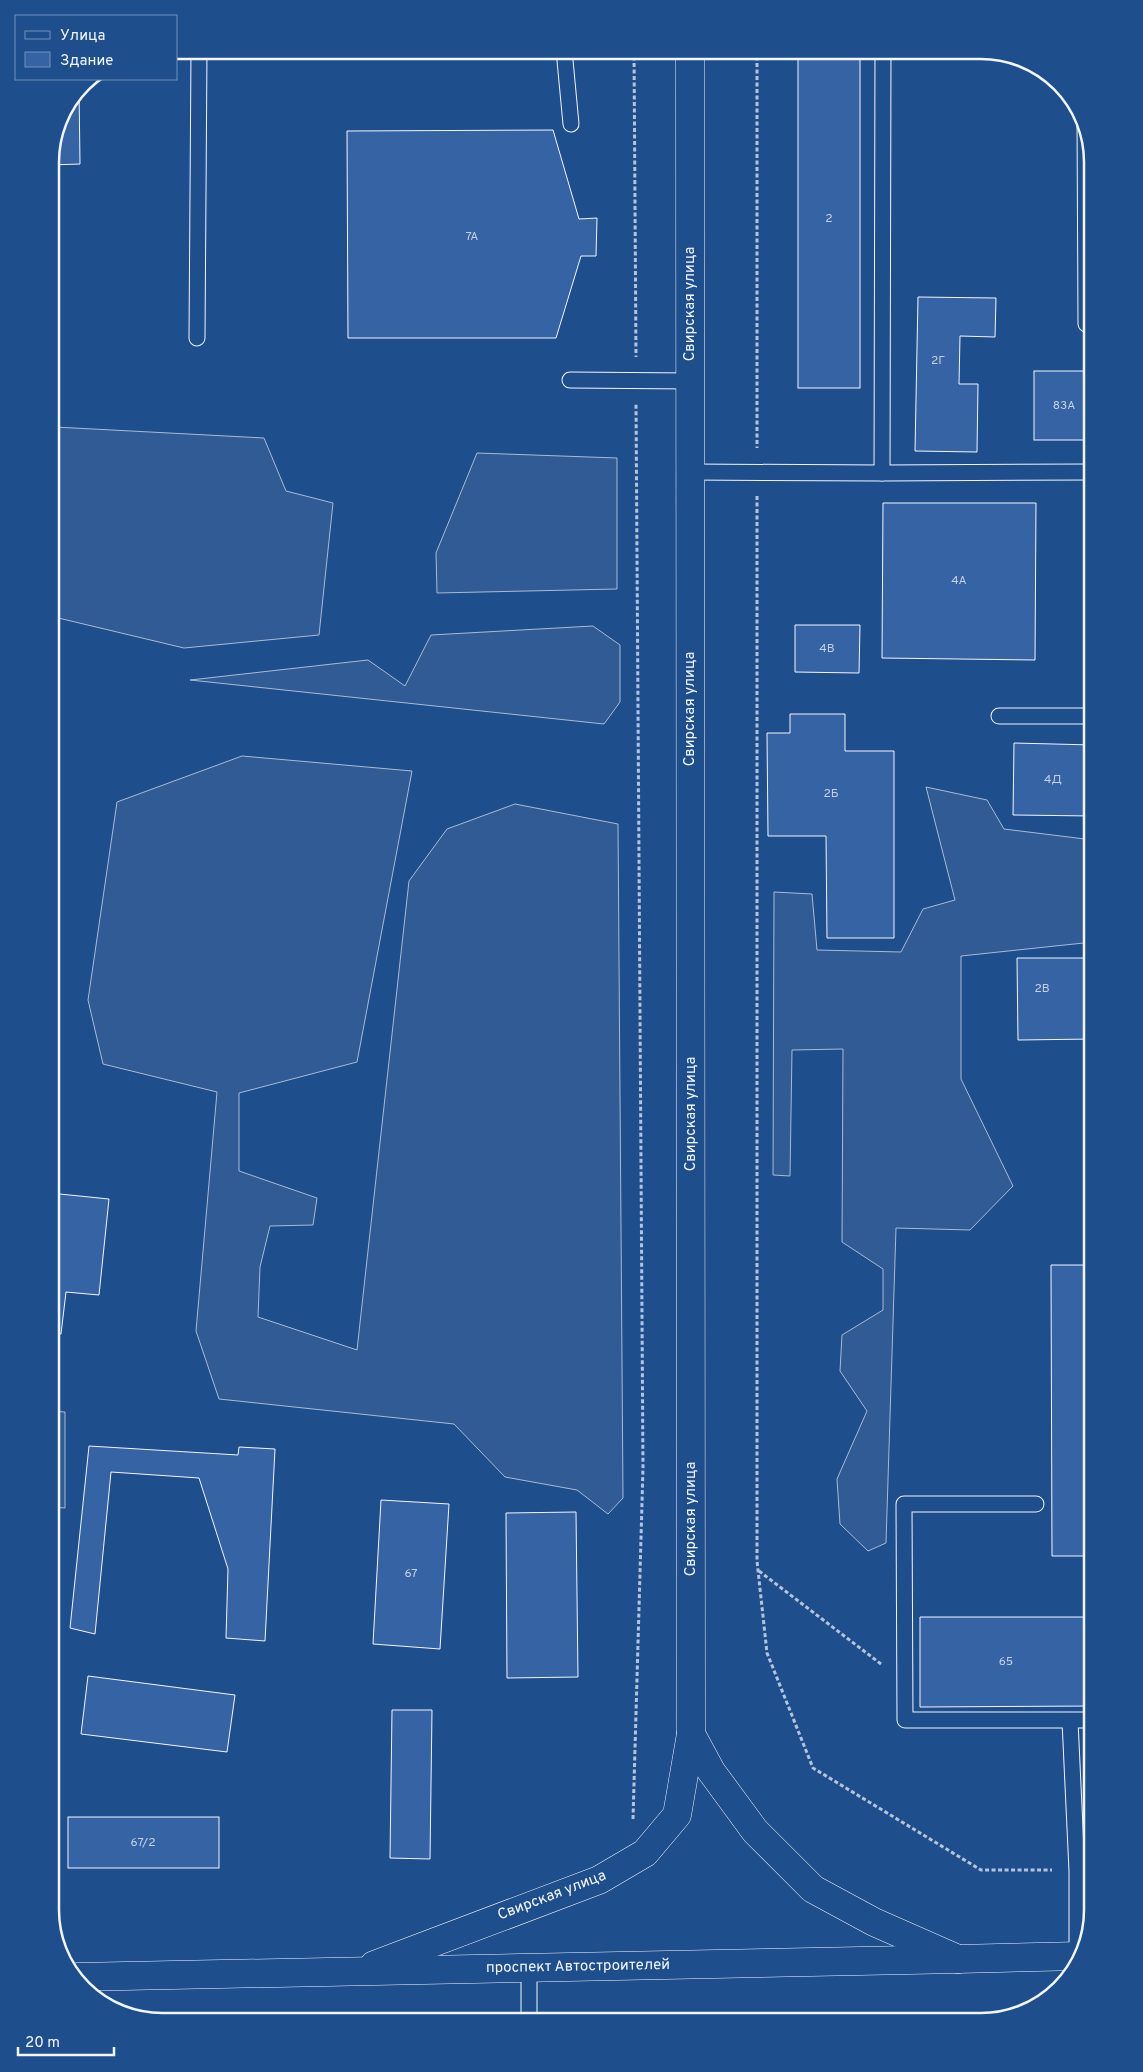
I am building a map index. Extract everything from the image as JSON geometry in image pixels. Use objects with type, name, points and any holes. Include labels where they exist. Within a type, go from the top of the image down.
[{"type":"main road","name":"Свирская улица","points":[[357,1971],[599,1880],[644,1853],[677,1815],[691,1734],[690,59]]},
{"type":"main road","points":[[691,1734],[711,1771],[754,1831],[813,1889],[874,1922],[958,1959]]},
{"type":"main road","name":"проспект Автостроителей","points":[[82,1976],[1074,1956]]},
{"type":"lane","points":[[197,338],[199,59]]},
{"type":"lane","points":[[565,59],[571,124]]},
{"type":"lane","points":[[882,59],[882,473]]},
{"type":"lane","points":[[570,380],[690,380]]},
{"type":"lane","points":[[690,472],[1084,472]]},
{"type":"lane","points":[[999,716],[1084,716]]},
{"type":"lane","points":[[1036,1504],[904,1504],[905,1720],[1084,1720]]},
{"type":"lane","points":[[1070,1721],[1078,1947]]},
{"type":"lane","points":[[529,1968],[529,2013]]},
{"type":"path","points":[[632,1861],[643,1468],[634,59]]},
{"type":"path","points":[[757,59],[758,1570],[767,1654],[813,1768],[981,1870],[1076,1871]]},
{"type":"path","points":[[758,1570],[905,1683]]},
{"type":"shaded area","points":[[59,427],[264,438],[286,491],[333,503],[319,635],[184,648],[59,618]]},
{"type":"shaded area","points":[[477,453],[617,458],[617,589],[437,593],[436,553]]},
{"type":"shaded area","points":[[593,626],[620,645],[620,702],[604,724],[190,680],[368,660],[405,686],[431,635]]},
{"type":"shaded area","points":[[242,756],[412,771],[357,1062],[239,1093],[239,1171],[317,1198],[313,1225],[270,1226],[260,1267],[258,1317],[357,1350],[409,881],[447,829],[515,804],[618,824],[623,1498],[608,1514],[577,1490],[505,1477],[454,1424],[219,1399],[196,1331],[217,1092],[103,1064],[88,1000],[117,802]]},
{"type":"shaded area","points":[[926,787],[987,800],[1004,829],[1084,839],[1084,943],[961,956],[961,1079],[1013,1186],[970,1230],[896,1228],[886,1543],[868,1551],[840,1524],[837,1479],[867,1411],[840,1371],[842,1335],[883,1310],[883,1269],[842,1242],[843,1049],[792,1050],[790,1176],[773,1175],[774,892],[812,894],[817,950],[901,952],[923,909],[955,900]]},
{"type":"shaded area","points":[[59,1412],[65,1412],[65,1508],[59,1508]]},
{"type":"building","points":[[798,59],[860,59],[860,388],[798,388]]},
{"type":"building","points":[[79,100],[80,164],[59,165],[62,135],[69,116]]},
{"type":"building","points":[[553,130],[579,219],[597,218],[596,256],[581,256],[556,338],[348,338],[347,131]]},
{"type":"building","points":[[918,297],[996,298],[995,337],[960,336],[959,384],[978,384],[977,452],[915,451]]},
{"type":"building","points":[[1034,371],[1084,371],[1084,440],[1034,440]]},
{"type":"building","points":[[883,503],[1036,503],[1035,660],[882,658]]},
{"type":"building","points":[[795,625],[860,625],[859,673],[795,672]]},
{"type":"building","points":[[790,714],[845,714],[845,751],[894,751],[894,938],[827,938],[826,836],[768,836],[767,733],[790,733]]},
{"type":"building","points":[[1014,743],[1084,745],[1084,816],[1013,815]]},
{"type":"building","points":[[1017,958],[1084,958],[1084,1039],[1018,1040]]},
{"type":"building","points":[[59,1194],[109,1199],[99,1295],[66,1292],[61,1334],[59,1334]]},
{"type":"building","points":[[1051,1265],[1084,1265],[1084,1556],[1052,1556]]},
{"type":"building","points":[[89,1446],[238,1455],[239,1447],[275,1449],[265,1641],[226,1638],[228,1569],[199,1478],[111,1472],[95,1634],[70,1628]]},
{"type":"building","points":[[381,1500],[449,1504],[440,1649],[373,1644]]},
{"type":"building","points":[[576,1512],[578,1677],[507,1678],[506,1513]]},
{"type":"building","points":[[920,1617],[1084,1617],[1084,1706],[920,1707]]},
{"type":"building","points":[[88,1676],[235,1695],[227,1752],[81,1734]]},
{"type":"building","points":[[392,1710],[432,1710],[430,1859],[390,1858]]},
{"type":"building","points":[[68,1817],[219,1817],[219,1868],[68,1868]]}]
